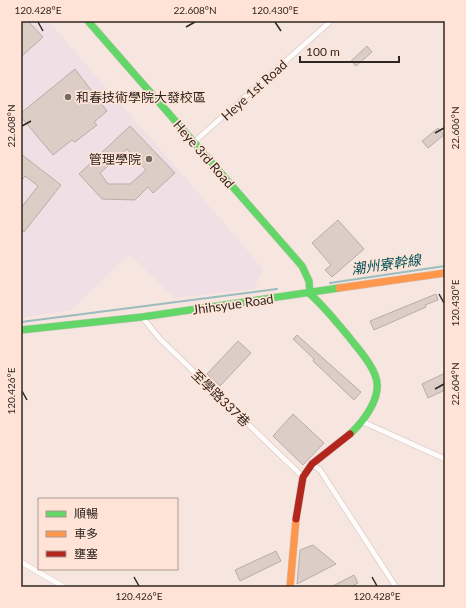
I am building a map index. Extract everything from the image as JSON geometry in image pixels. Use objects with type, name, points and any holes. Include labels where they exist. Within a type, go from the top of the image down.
[{"type":"street","name":"Heye 3rd Road","points":[[88,21],[302,266],[309,281],[310,294]]},
{"type":"street","name":"Heye 1st Road","points":[[194,142],[331,21]]},
{"type":"street","name":"Jhihsyue Road","points":[[21,330],[142,317],[310,294],[445,273]]},
{"type":"street","points":[[290,587],[298,501],[303,477],[312,464],[337,446],[363,422],[375,397],[377,387],[376,376],[369,363],[324,306],[310,294]]},
{"type":"street","name":"至學路337巷","points":[[142,317],[160,339],[303,477]]},
{"type":"street","points":[[363,422],[445,459]]},
{"type":"street","points":[[312,464],[320,470],[396,587]]},
{"type":"street","points":[[21,562],[64,587]]},
{"type":"shaded area","name":"和春技術學院大發校區","points":[[21,21],[48,21],[181,173],[263,269],[254,289],[174,298],[129,254],[72,310],[21,318]]},
{"type":"building","points":[[21,21],[28,21],[43,37],[21,57]]},
{"type":"building","points":[[367,46],[372,52],[356,66],[351,61]]},
{"type":"building","points":[[75,69],[107,111],[94,122],[97,125],[75,142],[72,140],[53,155],[21,117],[21,113]]},
{"type":"building","name":"管理學院","points":[[130,126],[175,173],[153,193],[148,187],[135,200],[102,199],[79,174]],"holes":[[[127,149],[146,170],[130,184],[108,184],[100,173]]]},
{"type":"building","points":[[438,128],[444,135],[428,148],[422,141]]},
{"type":"building","points":[[21,154],[61,185],[24,232],[21,229],[21,208],[38,186],[25,176],[21,181]]},
{"type":"building","points":[[338,220],[364,249],[332,277],[325,270],[331,265],[312,243]]},
{"type":"building","points":[[436,294],[438,300],[425,305],[426,307],[374,330],[370,321]]},
{"type":"building","points":[[297,335],[361,392],[354,400],[313,361],[314,359],[293,339]]},
{"type":"building","points":[[238,341],[251,353],[220,386],[207,374]]},
{"type":"building","points":[[445,373],[445,390],[428,398],[422,384]]},
{"type":"building","points":[[293,414],[324,443],[303,465],[273,436]]},
{"type":"building","points":[[313,545],[336,564],[297,584],[300,550]]},
{"type":"building","points":[[276,551],[281,561],[240,581],[235,570]]},
{"type":"building","points":[[354,575],[358,583],[350,587],[331,587]]},
{"type":"waterway","name":"潮州寮幹線","points":[[330,283],[445,266]]},
{"type":"waterway","points":[[21,322],[277,289]]},
{"type":"traffic: fast","points":[[88,21],[302,266],[309,281],[310,294],[335,320],[370,365],[377,383],[375,399],[366,415],[350,434]]},
{"type":"traffic: fast","points":[[21,330],[142,317],[339,288]]},
{"type":"traffic: slow","points":[[339,288],[445,273]]},
{"type":"traffic: slow","points":[[290,587],[296,519]]},
{"type":"traffic: jam","points":[[296,519],[303,477],[312,464],[350,434]]},
{"type":"place","name":"和春技術學院大發校區","points":[[68,97]]},
{"type":"place","name":"管理學院","points":[[149,159]]}]
